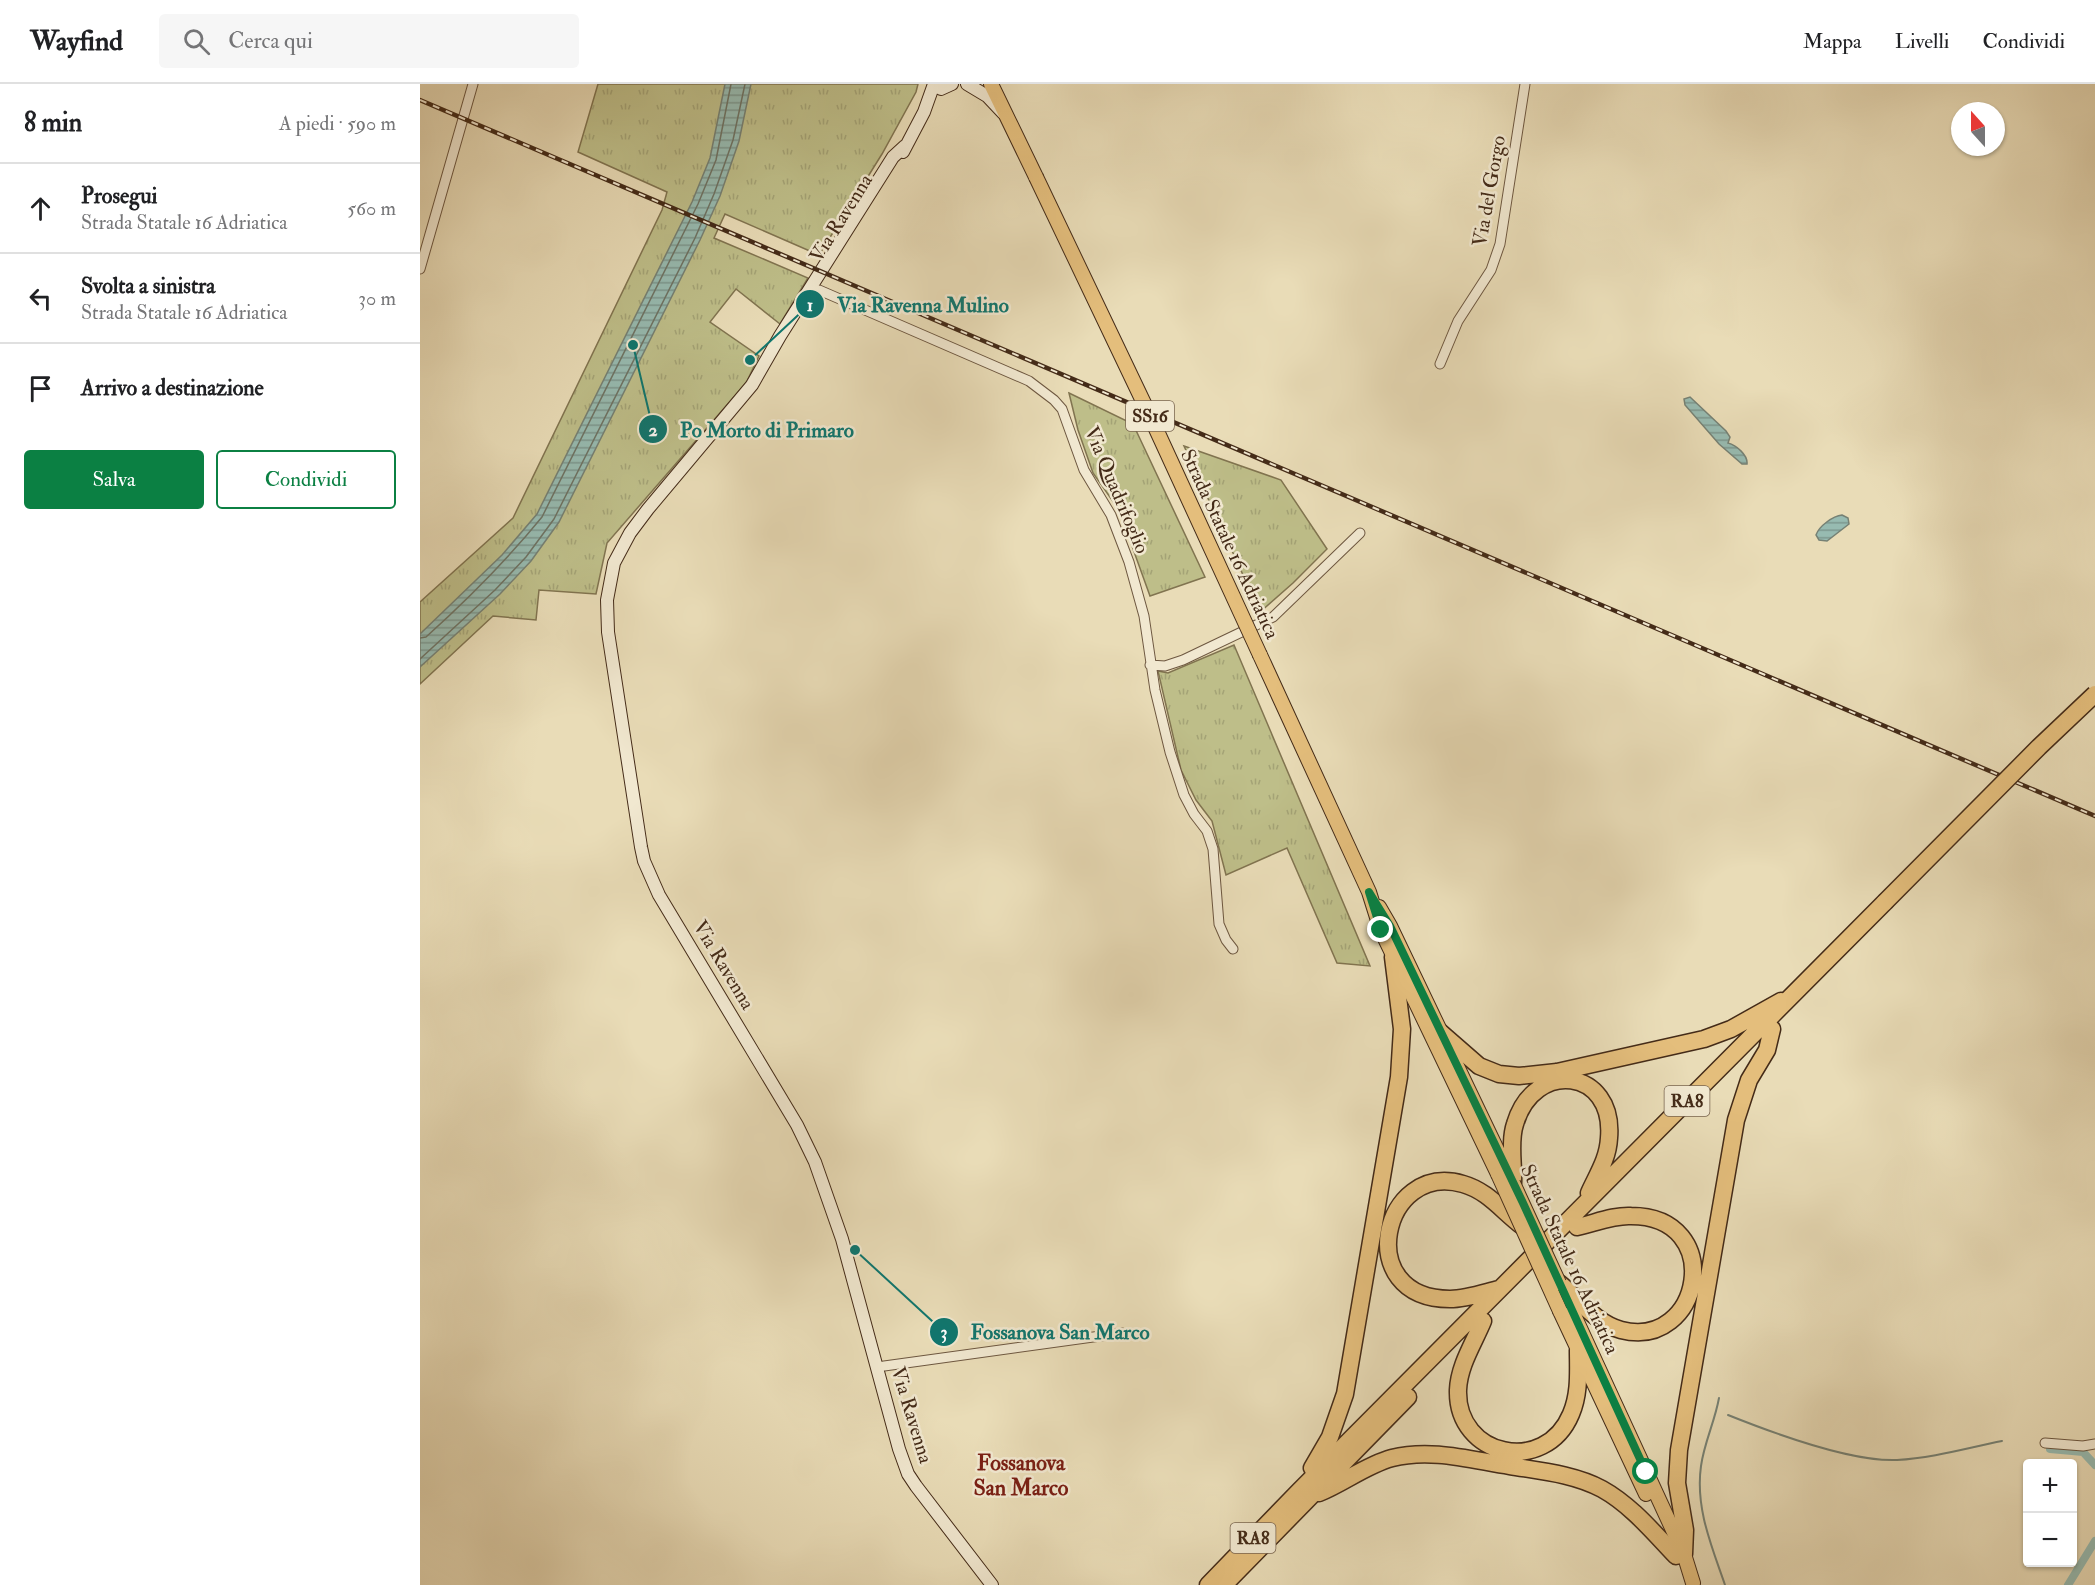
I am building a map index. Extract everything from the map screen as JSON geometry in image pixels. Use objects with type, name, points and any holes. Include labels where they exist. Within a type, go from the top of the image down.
[{"type":"highway","name":"RA8","points":[[1208,1585],[1306,1493],[1577,1227],[1772,1029],[2031,756],[2095,694]]},
{"type":"highway","name":"RA8","points":[[1224,1585],[1306,1493],[1500,1289],[1792,995],[2095,707]]},
{"type":"highway","points":[[1306,1493],[1330,1437],[1348,1378],[1400,1069],[1402,1029],[1394,957]]},
{"type":"highway","points":[[1440,1032],[1479,1066],[1499,1074],[1530,1076],[1704,1039],[1731,1029],[1792,995]]},
{"type":"highway","points":[[1680,1555],[1685,1530],[1679,1499],[1677,1470],[1690,1379],[1736,1120],[1749,1080],[1767,1050],[1772,1029]]},
{"type":"highway","points":[[1513,1183],[1506,1167],[1515,1123],[1522,1106],[1534,1091],[1547,1083],[1562,1079],[1577,1081],[1598,1094],[1606,1110],[1610,1137],[1601,1171],[1582,1208]]},
{"type":"highway","points":[[1500,1289],[1456,1299],[1431,1297],[1418,1292],[1400,1278],[1387,1254],[1392,1222],[1399,1207],[1409,1195],[1424,1185],[1448,1181],[1479,1190],[1522,1226]]},
{"type":"highway","points":[[1559,1283],[1576,1296],[1578,1320],[1605,1323],[1622,1330],[1641,1332],[1660,1327],[1675,1316],[1688,1299],[1694,1281],[1693,1263],[1688,1245],[1670,1226],[1652,1219],[1622,1216],[1577,1227]]},
{"type":"highway","points":[[1483,1321],[1464,1363],[1459,1381],[1459,1400],[1467,1426],[1493,1448],[1511,1452],[1530,1451],[1546,1444],[1559,1432],[1571,1415],[1577,1394],[1578,1350]]},
{"type":"highway","points":[[1306,1493],[1336,1486],[1368,1467],[1393,1457],[1432,1454],[1452,1456],[1551,1473],[1589,1483],[1614,1497],[1680,1555]]},
{"type":"main road","points":[[967,84],[987,96],[1008,118]]},
{"type":"main road","name":"Strada Statale 16 Adriatica","points":[[991,84],[1147,411],[1369,892],[1390,926],[1506,1167],[1522,1226],[1578,1320],[1693,1584]]},
{"type":"main road","name":"Via Ravenna","points":[[943,85],[928,103],[904,146],[900,161],[789,338],[764,367],[735,407],[648,509],[621,548],[609,582],[608,632],[641,847],[651,878],[811,1151],[842,1239],[899,1449],[908,1474],[992,1585]]},
{"type":"main road","name":"Via Ravenna","points":[[764,367],[780,336],[893,157],[904,146]]},
{"type":"main road","name":"Strada Statale 16 Adriatica","points":[[1369,892],[1381,930],[1394,957],[1506,1167]]},
{"type":"main road","name":"Strada Statale 16 Adriatica","points":[[1513,1183],[1559,1283]]},
{"type":"main road","name":"Strada Statale 16 Adriatica","points":[[1578,1320],[1578,1350],[1680,1555]]},
{"type":"street","points":[[420,269],[474,84]]},
{"type":"street","name":"Via del Gorgo","points":[[1440,364],[1458,321],[1491,270],[1500,244],[1525,84]]},
{"type":"street","name":"Via Quadrifoglio","points":[[819,290],[1029,381],[1062,409],[1084,470],[1111,515],[1129,562],[1144,616],[1150,665],[1177,776],[1194,814],[1207,831],[1213,849],[1219,924],[1233,949]]},
{"type":"street","points":[[1150,665],[1165,666],[1183,660],[1273,617],[1360,533]]},
{"type":"street","points":[[877,1367],[1122,1333]]},
{"type":"street","points":[[2044,1443],[2083,1446],[2095,1443]]},
{"type":"green space","points":[[598,84],[918,84],[916,92],[882,154],[819,255],[725,214],[714,238],[808,278],[780,324],[736,289],[710,322],[759,356],[746,383],[607,543],[596,594],[539,590],[536,620],[493,616],[420,684],[420,602],[513,518],[662,210],[667,192],[578,152]]},
{"type":"green space","points":[[1069,393],[1133,424],[1205,577],[1150,596],[1119,510],[1093,473],[1078,430]]},
{"type":"green space","points":[[1184,446],[1281,480],[1327,549],[1260,612]]},
{"type":"green space","points":[[1234,645],[1370,966],[1337,963],[1287,848],[1226,875],[1212,821],[1196,800],[1181,770],[1158,671],[1168,673]]},
{"type":"water","points":[[725,84],[751,84],[739,141],[720,196],[559,522],[531,561],[500,594],[420,667],[420,634],[502,555],[537,514],[692,202],[710,158]]},
{"type":"water","points":[[1690,397],[1726,431],[1730,437],[1728,443],[1741,451],[1746,457],[1747,464],[1742,464],[1719,444],[1685,405],[1684,399]]},
{"type":"water","points":[[1842,515],[1848,518],[1849,524],[1827,541],[1819,540],[1816,535],[1820,528],[1831,519]]},
{"type":"waterway","points":[[1719,1398],[1702,1457],[1700,1497],[1710,1542],[1725,1585]]},
{"type":"waterway","points":[[1728,1415],[1812,1445],[1878,1459],[1897,1460],[1924,1457],[2002,1441]]},
{"type":"waterway","points":[[2050,1449],[2083,1452],[2095,1465]]},
{"type":"waterway","points":[[2068,1585],[2095,1541]]},
{"type":"railway","points":[[420,100],[2095,816]]},
{"type":"place","name":"Po Morto di Primaro","points":[[633,345]]},
{"type":"place","name":"Via Ravenna Mulino","points":[[750,360]]},
{"type":"place","name":"Fossanova San Marco","points":[[855,1250]]},
{"type":"district","name":"Fossanova San Marco","points":[[1021,1476]]},
{"type":"route","points":[[1381,930],[1369,892],[1390,926],[1523,1203],[1646,1472]]}]
